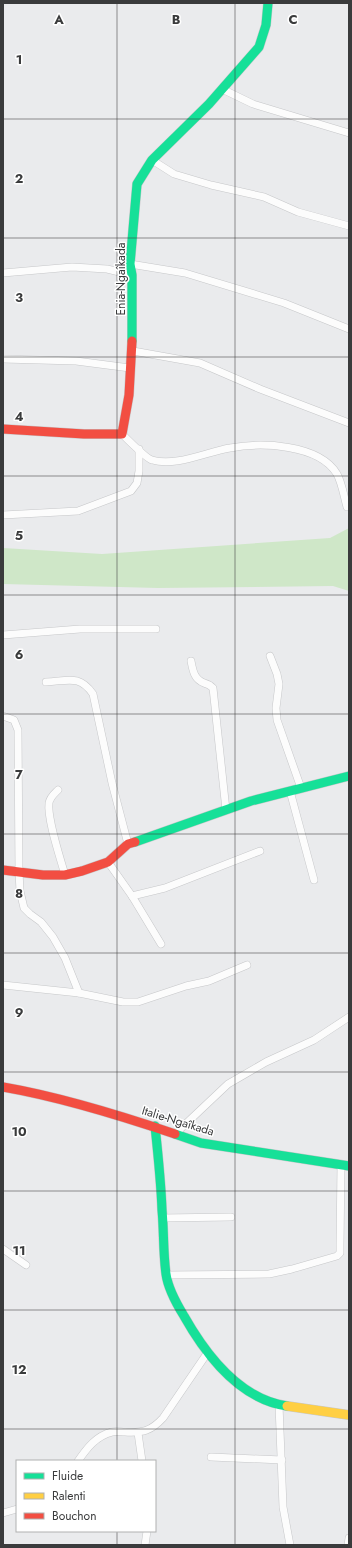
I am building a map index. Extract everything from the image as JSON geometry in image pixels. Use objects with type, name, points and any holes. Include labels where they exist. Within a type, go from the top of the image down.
[{"type":"street","name":"Enia-Ngaîkada","points":[[122,434],[128,408],[130,368],[133,351],[132,275],[130,264],[137,184],[152,160],[209,104],[259,47],[266,25],[268,3]]},
{"type":"street","points":[[222,89],[254,104],[349,133]]},
{"type":"street","points":[[152,160],[174,174],[211,185],[264,197],[298,212],[349,226]]},
{"type":"street","points":[[130,264],[185,273],[284,303],[349,329]]},
{"type":"street","points":[[3,273],[72,267],[107,269],[132,275]]},
{"type":"street","points":[[133,351],[200,363],[260,389],[349,423]]},
{"type":"street","points":[[3,359],[76,361],[130,368]]},
{"type":"street","points":[[3,429],[84,434],[122,434],[150,460],[163,462],[198,457],[230,448],[256,446],[291,447],[310,453],[327,462],[338,475],[346,506]]},
{"type":"street","points":[[3,515],[78,511],[131,491],[137,483],[139,471],[139,449]]},
{"type":"street","points":[[3,636],[80,629],[156,629]]},
{"type":"street","points":[[270,656],[279,684],[276,708],[277,720],[301,788]]},
{"type":"street","points":[[191,661],[194,676],[198,681],[210,685],[213,688],[226,810]]},
{"type":"street","points":[[46,682],[78,680],[86,684],[93,694],[112,783],[128,844]]},
{"type":"street","points":[[3,716],[14,720],[18,730],[19,872],[20,891],[24,908],[41,922],[53,937],[65,958],[79,993]]},
{"type":"street","points":[[3,870],[43,875],[65,875],[82,872],[108,862],[128,844],[251,801],[349,776]]},
{"type":"street","points":[[58,790],[50,797],[49,804],[51,821],[65,875]]},
{"type":"street","points":[[290,791],[314,880]]},
{"type":"street","points":[[132,896],[166,888],[260,852]]},
{"type":"street","points":[[108,862],[132,896],[161,944]]},
{"type":"street","points":[[3,985],[79,993],[123,1002],[138,1002],[186,986],[209,981],[247,965]]},
{"type":"street","points":[[175,1134],[228,1084],[266,1062],[314,1040],[349,1017]]},
{"type":"street","name":"Italie-Ngaîkada","points":[[3,1087],[30,1092],[155,1126],[201,1142],[345,1165]]},
{"type":"street","points":[[155,1126],[161,1184],[166,1275],[173,1297],[196,1337],[223,1371],[254,1396],[279,1405],[349,1415]]},
{"type":"street","points":[[166,1275],[269,1274],[337,1256],[340,1253],[345,1165]]},
{"type":"street","points":[[162,1218],[231,1217]]},
{"type":"street","points":[[3,1249],[26,1265]]},
{"type":"street","points":[[79,1460],[88,1446],[98,1438],[113,1432],[138,1433],[154,1427],[163,1418],[208,1352]]},
{"type":"street","points":[[279,1405],[283,1507],[290,1545]]},
{"type":"street","points":[[138,1433],[142,1460]]},
{"type":"street","points":[[211,1457],[282,1460]]},
{"type":"street","points":[[3,1513],[16,1509]]},
{"type":"street","points":[[145,1545],[147,1532]]},
{"type":"street","points":[[348,1545],[349,1538]]},
{"type":"green space","points":[[349,528],[349,591],[333,586],[158,588],[3,584],[3,548],[102,554],[330,538]]},
{"type":"traffic: fast","points":[[132,341],[132,275],[130,264],[137,184],[152,160],[209,104],[259,47],[266,25],[268,3]]},
{"type":"traffic: fast","points":[[135,842],[251,801],[349,776]]},
{"type":"traffic: fast","points":[[155,1126],[161,1189],[165,1266],[167,1280],[173,1296],[203,1346],[226,1373],[239,1385],[254,1394],[270,1402],[287,1406]]},
{"type":"traffic: fast","points":[[175,1134],[201,1143],[349,1166]]},
{"type":"traffic: slow","points":[[287,1406],[349,1415]]},
{"type":"traffic: jam","points":[[3,429],[84,434],[122,434],[129,395],[132,341]]},
{"type":"traffic: jam","points":[[3,870],[43,875],[65,875],[108,862],[128,844],[135,842]]},
{"type":"traffic: jam","points":[[3,1087],[90,1107],[175,1134]]}]
